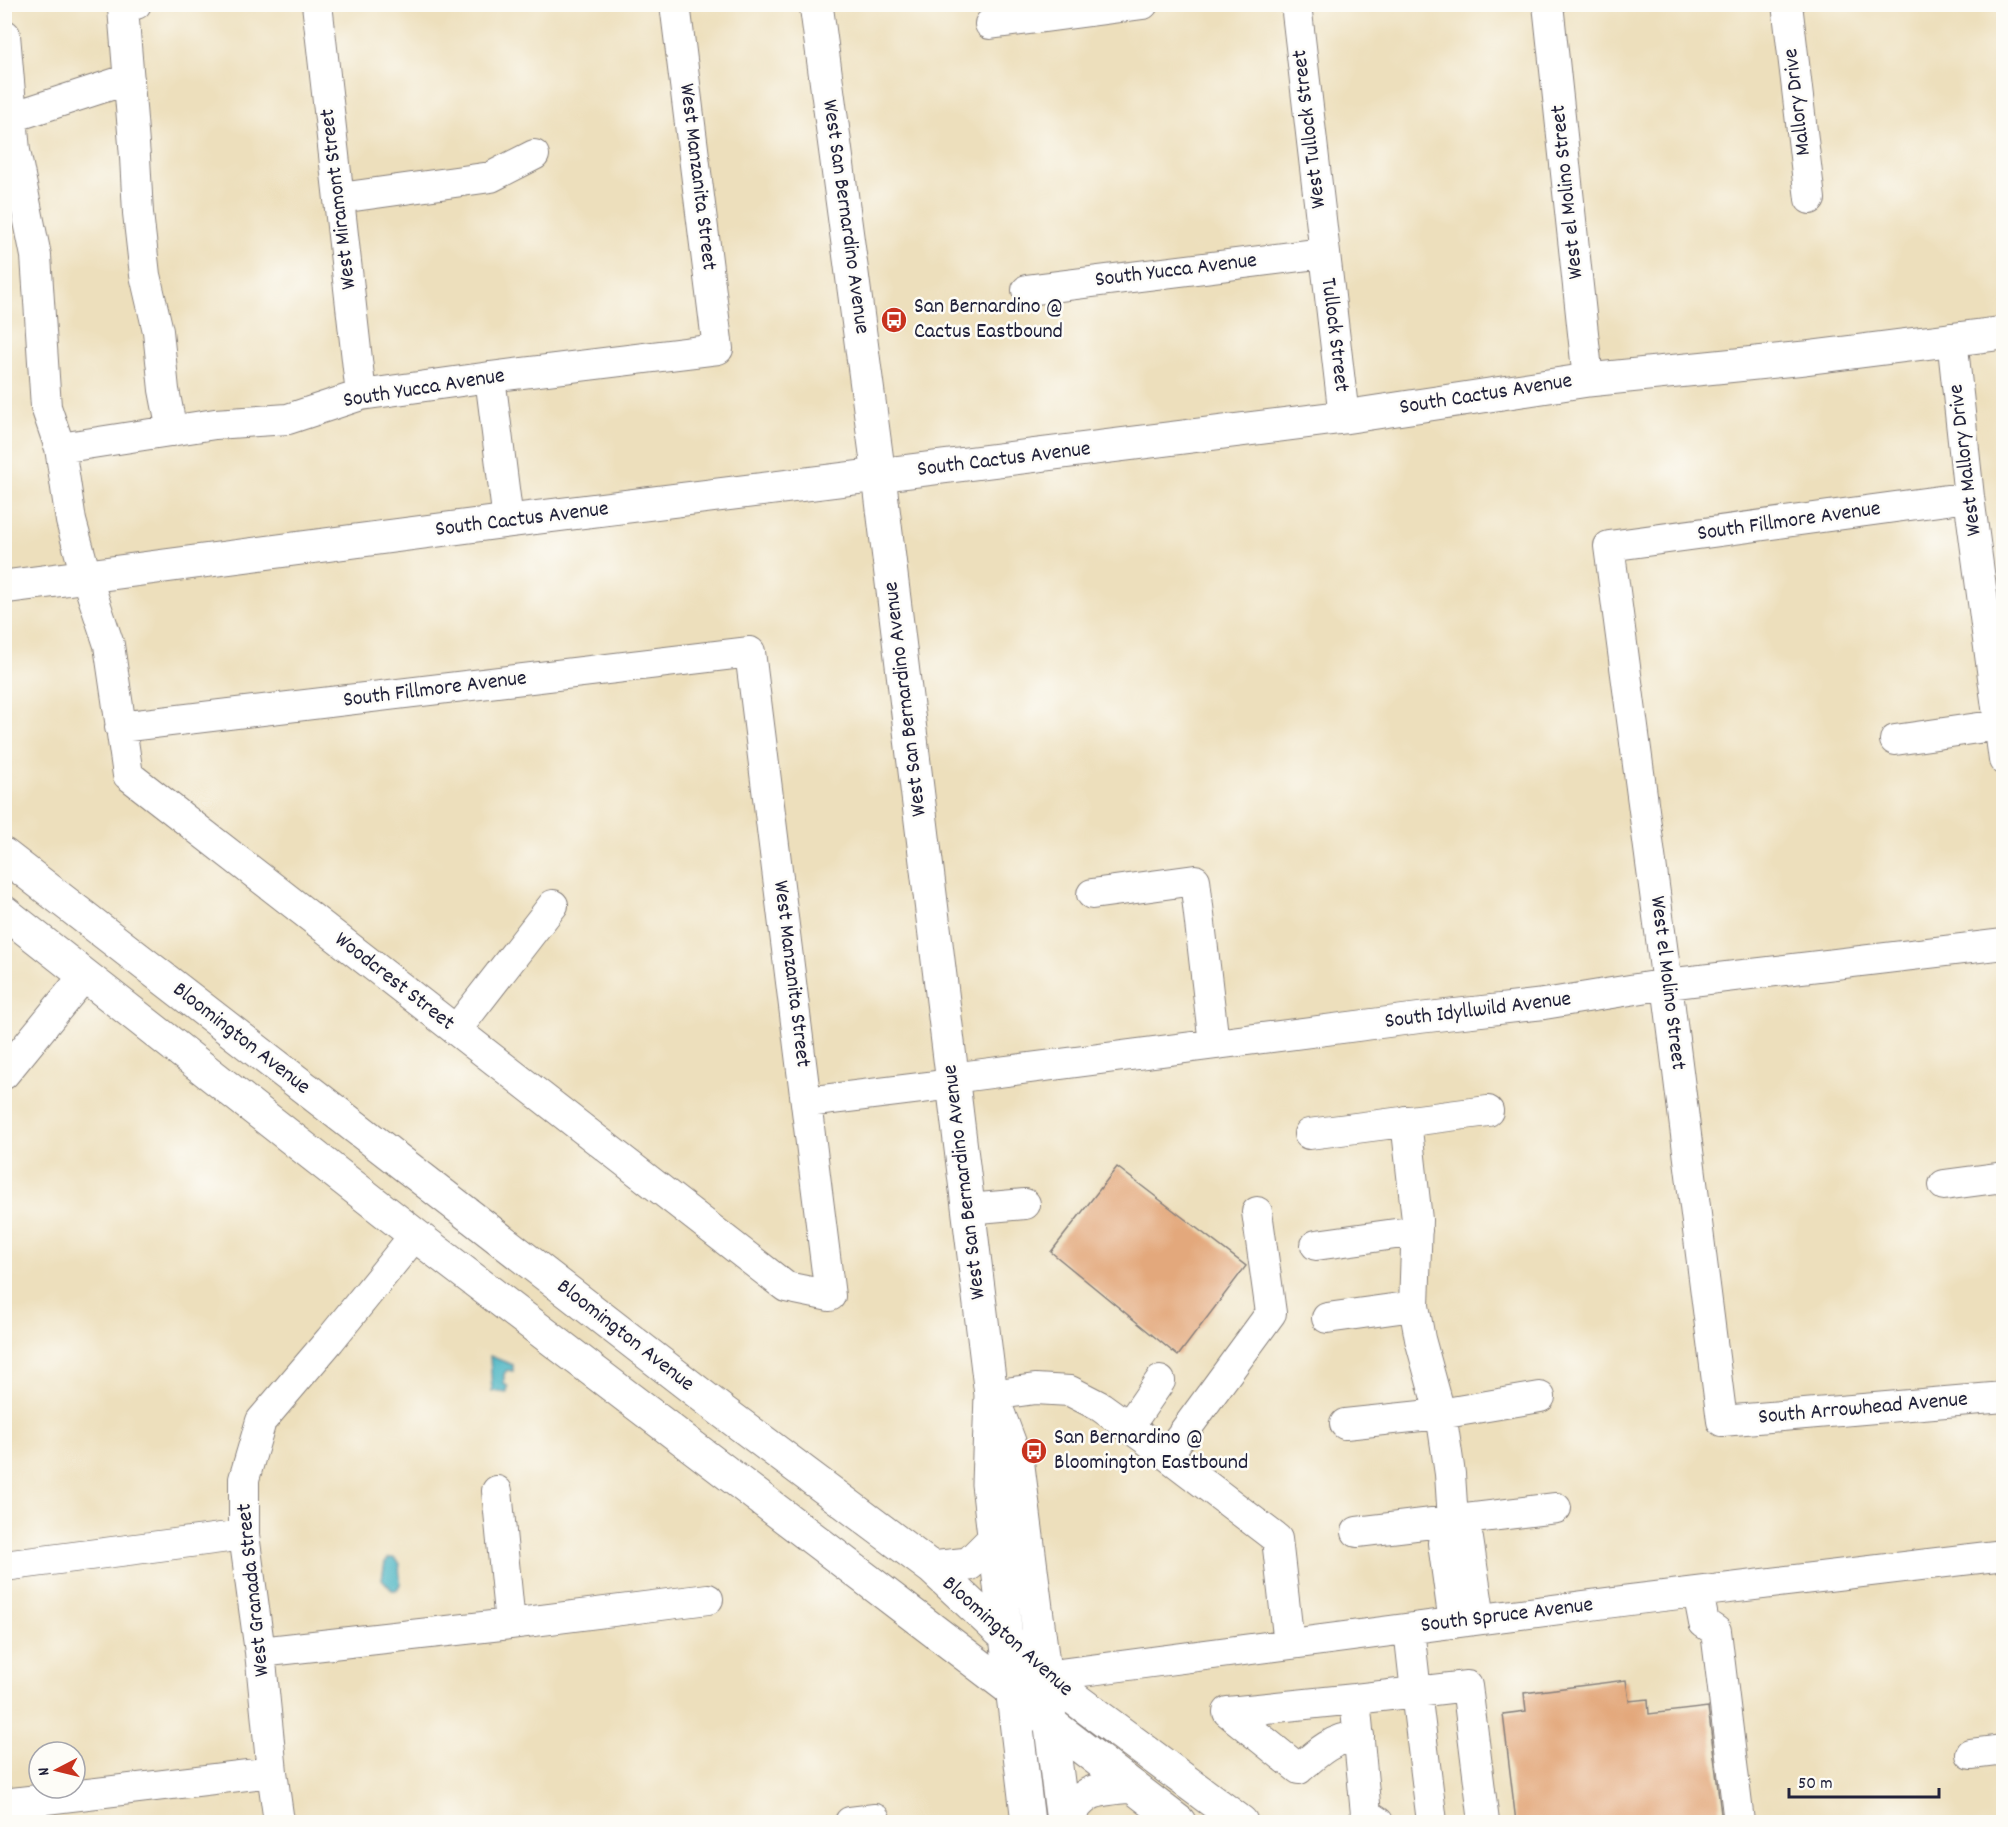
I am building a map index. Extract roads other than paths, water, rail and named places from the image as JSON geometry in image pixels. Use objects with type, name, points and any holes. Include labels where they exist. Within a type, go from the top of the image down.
[{"type":"main road","name":"West San Bernardino Avenue","points":[[816,4],[879,476],[991,1395],[988,1484],[1028,1822]]},
{"type":"main road","name":"South Cactus Avenue","points":[[4,587],[508,521],[1344,417],[1588,380],[1805,358],[2004,333]]},
{"type":"main road","name":"Bloomington Avenue","points":[[4,855],[722,1412],[932,1568],[1044,1676],[1241,1822]]},
{"type":"main road","name":"Bloomington Avenue","points":[[4,912],[415,1235],[1013,1691],[1050,1723],[1179,1822]]},
{"type":"main road","name":"West San Bernardino Avenue","points":[[991,1395],[1018,1466],[1063,1822]]},
{"type":"main road","points":[[932,1568],[961,1566],[969,1563],[995,1538]]},
{"type":"main road","points":[[1063,1822],[1078,1801],[1084,1797],[1098,1790],[1132,1786]]},
{"type":"street","points":[[136,4],[123,8],[138,213],[145,275],[158,331],[164,390],[172,431]]},
{"type":"street","name":"West Miramont Street","points":[[316,4],[362,394]]},
{"type":"street","name":"West Manzanita Street","points":[[675,4],[718,349]]},
{"type":"street","points":[[990,24],[1143,4]]},
{"type":"street","name":"West Tullock Street","points":[[1296,4],[1324,253]]},
{"type":"street","name":"West el Molino Street","points":[[1548,4],[1588,380]]},
{"type":"street","name":"Mallory Drive","points":[[1787,4],[1810,199]]},
{"type":"street","name":"Woodcrest Street","points":[[5,35],[15,152],[36,256],[46,407],[60,448],[71,521],[109,645],[128,775],[786,1287],[830,1296]]},
{"type":"street","points":[[12,117],[129,79]]},
{"type":"street","points":[[340,198],[491,177],[534,155]]},
{"type":"street","name":"South Yucca Avenue","points":[[1028,290],[1324,253]]},
{"type":"street","name":"Tullock Street","points":[[1324,253],[1344,417]]},
{"type":"street","name":"West Mallory Drive","points":[[1952,338],[1969,497],[2004,760]]},
{"type":"street","name":"South Yucca Avenue","points":[[60,448],[215,424],[288,419],[362,394],[718,349]]},
{"type":"street","points":[[490,377],[508,521]]},
{"type":"street","name":"South Fillmore Avenue","points":[[1609,546],[1969,497]]},
{"type":"street","name":"West el Molino Street","points":[[1609,546],[1722,1421]]},
{"type":"street","name":"West Manzanita Street","points":[[750,652],[830,1296]]},
{"type":"street","name":"South Fillmore Avenue","points":[[120,727],[750,652]]},
{"type":"street","points":[[1895,740],[1999,725]]},
{"type":"street","points":[[1092,894],[1195,880],[1214,1044]]},
{"type":"street","points":[[456,1030],[553,905]]},
{"type":"street","name":"South Idyllwild Avenue","points":[[807,1101],[1214,1044],[1544,1004],[1667,984],[2004,944]]},
{"type":"street","points":[[4,1074],[85,975]]},
{"type":"street","points":[[1309,1134],[1488,1111]]},
{"type":"street","points":[[1406,1121],[1417,1231],[1414,1306],[1420,1339],[1440,1414],[1449,1474],[1452,1520],[1443,1543],[1467,1621]]},
{"type":"street","points":[[1944,1185],[2004,1177]]},
{"type":"street","points":[[968,1209],[1025,1204]]},
{"type":"street","points":[[1167,1455],[1270,1313],[1257,1212]]},
{"type":"street","points":[[1316,1245],[1417,1231]]},
{"type":"street","name":"West Granada Street","points":[[279,1822],[244,1535],[244,1479],[261,1421],[415,1235]]},
{"type":"street","points":[[1327,1318],[1414,1306]]},
{"type":"street","points":[[1129,1426],[1160,1381]]},
{"type":"street","points":[[991,1395],[1035,1389],[1070,1391],[1101,1407],[1129,1426],[1276,1539],[1290,1644]]},
{"type":"street","points":[[1345,1424],[1440,1414],[1540,1397]]},
{"type":"street","name":"South Arrowhead Avenue","points":[[1722,1421],[2004,1398]]},
{"type":"street","points":[[497,1491],[510,1624]]},
{"type":"street","points":[[1357,1532],[1556,1508]]},
{"type":"street","points":[[4,1566],[244,1535]]},
{"type":"street","name":"South Spruce Avenue","points":[[1013,1691],[1044,1676],[2004,1555]]},
{"type":"street","points":[[1698,1592],[1704,1623],[1716,1631],[1739,1822]]},
{"type":"street","points":[[260,1652],[708,1599]]},
{"type":"street","points":[[1409,1629],[1432,1822]]},
{"type":"street","points":[[1359,1736],[1331,1743],[1299,1769],[1228,1712],[1467,1686],[1484,1822]]},
{"type":"street","points":[[1355,1699],[1366,1814],[1378,1822]]},
{"type":"street","points":[[1971,1754],[2004,1750]]},
{"type":"street","points":[[4,1804],[272,1772]]},
{"type":"water","points":[[490,1356],[513,1365],[513,1371],[507,1370],[504,1374],[504,1383],[508,1387],[507,1393],[492,1391]]},
{"type":"water","points":[[389,1558],[395,1558],[400,1564],[400,1584],[396,1590],[392,1590],[382,1579],[385,1562]]},
{"type":"place","name":"San Bernardino @ Cactus Eastbound","points":[[894,320]]},
{"type":"place","name":"San Bernardino @ Bloomington Eastbound","points":[[1034,1451]]}]
